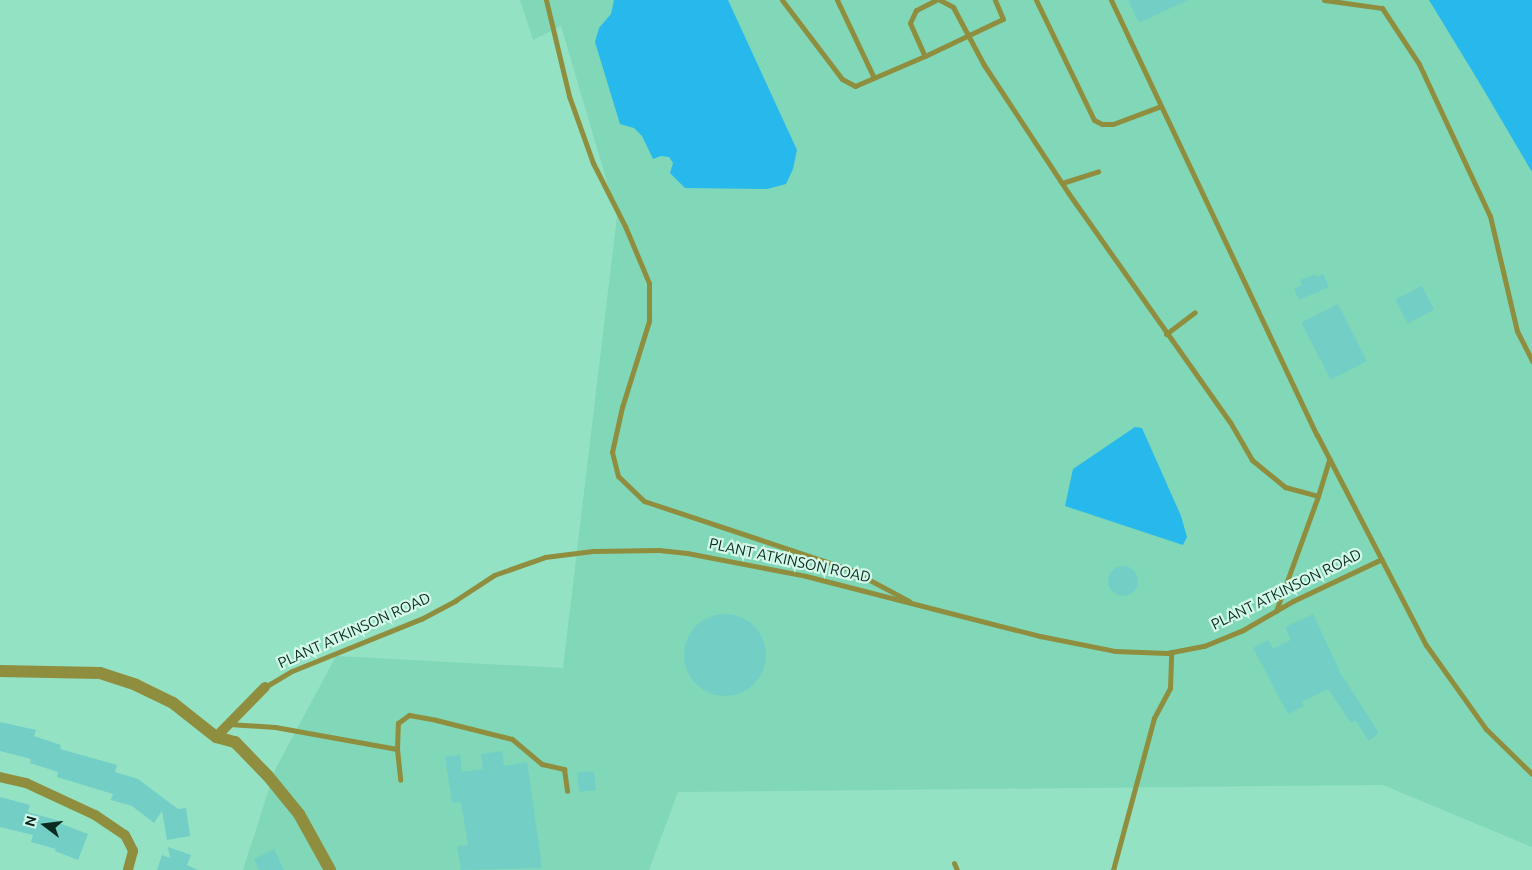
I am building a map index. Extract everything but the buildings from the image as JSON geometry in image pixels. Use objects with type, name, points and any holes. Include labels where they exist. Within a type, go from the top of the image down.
[{"type":"street","points":[[0,672],[100,673],[136,685],[173,703],[216,737],[236,742],[268,776],[299,814],[330,870]]},
{"type":"street","name":"PLANT ATKINSON ROAD","points":[[216,737],[265,687]]},
{"type":"street","points":[[0,777],[26,783],[95,815],[125,835],[133,851],[128,870]]},
{"type":"lane","points":[[546,0],[569,96],[593,163],[625,226],[649,283],[649,321],[622,407],[612,452],[618,476],[644,502],[851,570],[916,604]]},
{"type":"lane","points":[[782,0],[842,79],[855,86],[925,56],[1003,19],[995,0]]},
{"type":"lane","points":[[837,0],[874,78]]},
{"type":"lane","points":[[925,56],[910,23],[916,10],[936,0]]},
{"type":"lane","points":[[940,0],[953,7],[984,65],[1062,183],[1166,334],[1230,422],[1252,460],[1285,487],[1318,496]]},
{"type":"lane","points":[[1036,0],[1094,120],[1102,124],[1113,124],[1161,106]]},
{"type":"lane","points":[[1111,0],[1329,458],[1426,645],[1452,684],[1486,729],[1532,774]]},
{"type":"lane","points":[[1324,0],[1382,8],[1420,64],[1490,216],[1517,331],[1532,361]]},
{"type":"lane","points":[[1062,183],[1098,171]]},
{"type":"lane","points":[[1166,334],[1195,312]]},
{"type":"lane","points":[[1276,612],[1318,496],[1329,458]]},
{"type":"lane","name":"PLANT ATKINSON ROAD","points":[[265,687],[292,671],[421,619],[456,600],[494,575],[545,557],[627,550],[687,553],[806,576],[1040,636],[1114,651],[1171,652],[1204,646],[1243,630],[1382,559]]},
{"type":"lane","points":[[1113,870],[1154,718],[1170,688],[1171,652]]},
{"type":"lane","points":[[400,780],[397,749],[398,723],[409,715],[512,739],[542,764],[564,769],[567,791]]},
{"type":"lane","points":[[228,724],[275,726],[397,749]]},
{"type":"lane","points":[[954,863],[957,870]]},
{"type":"shaded area","points":[[520,0],[1439,0],[1532,141],[1532,847],[1383,785],[678,792],[649,870],[243,870],[275,770],[336,656],[563,668],[617,216],[561,26],[533,40]]},
{"type":"water","points":[[614,0],[728,0],[797,150],[793,169],[786,184],[767,189],[685,188],[670,173],[673,163],[669,157],[661,156],[653,159],[642,136],[634,128],[620,124],[595,42],[599,28],[611,14]]},
{"type":"water","points":[[1429,0],[1532,0],[1532,172],[1482,87]]},
{"type":"water","points":[[1135,427],[1142,428],[1181,516],[1187,537],[1183,545],[1065,506],[1073,469]]}]
